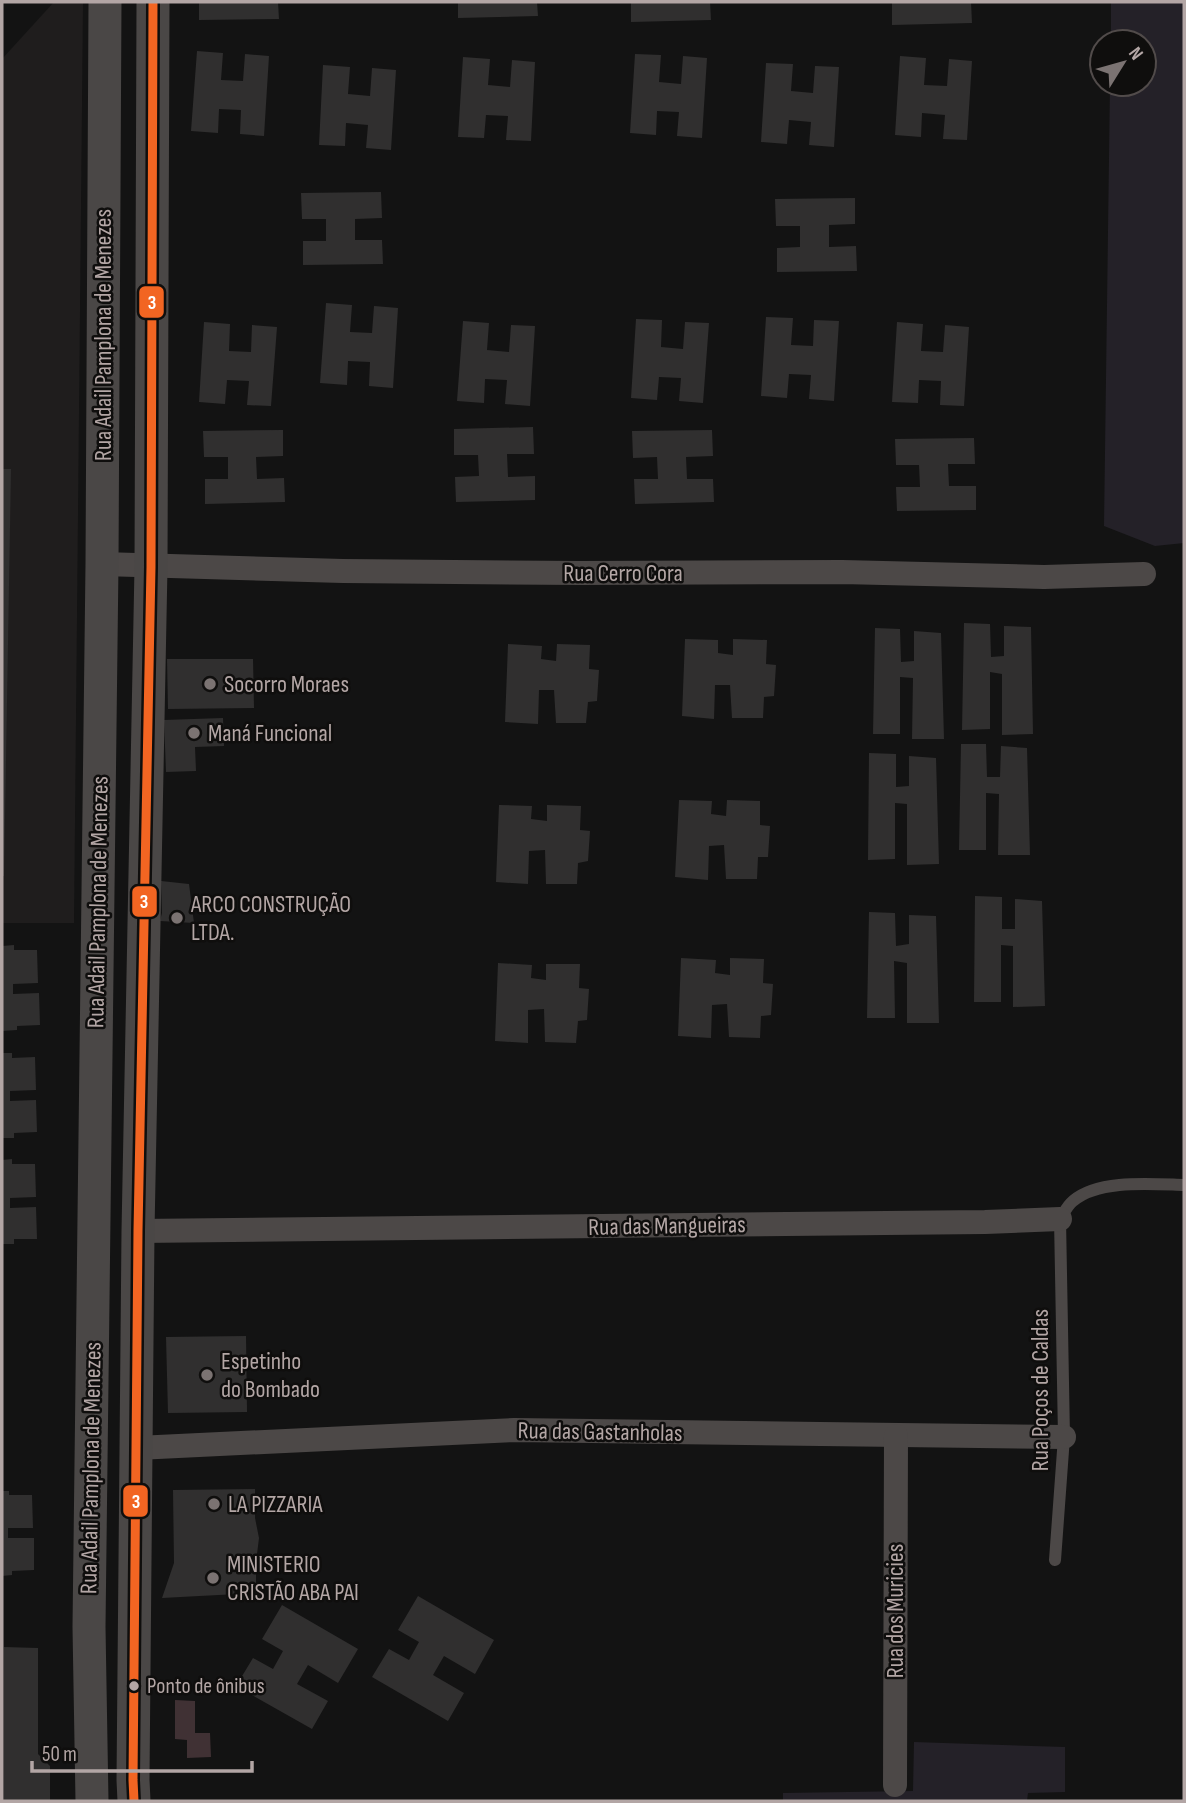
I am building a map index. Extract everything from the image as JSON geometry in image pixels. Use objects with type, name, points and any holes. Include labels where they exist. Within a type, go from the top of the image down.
[{"type":"main road","name":"Rua Adail Pamplona de Menezes","points":[[92,1801],[89,1628],[102,564],[105,2]]},
{"type":"main road","name":"Rua Adail Pamplona de Menezes","points":[[134,1801],[138,1231],[151,567],[153,2]]},
{"type":"main road","points":[[93,1375],[103,1385],[106,1423],[136,1439]]},
{"type":"main road","points":[[91,1479],[112,1479],[120,1485],[125,1525],[135,1540]]},
{"type":"street","name":"Rua Cerro Cora","points":[[102,564],[580,573],[842,572],[1044,577],[1144,574]]},
{"type":"street","name":"Rua das Mangueiras","points":[[138,1231],[1059,1219]]},
{"type":"street","name":"Rua das Gastanholas","points":[[136,1439],[514,1430],[1064,1437]]},
{"type":"street","name":"Rua dos Muricies","points":[[895,1436],[895,1786]]},
{"type":"lane","points":[[1059,1219],[1072,1202],[1088,1191],[1111,1186],[1184,1185]]},
{"type":"lane","name":"Rua Poços de Caldas","points":[[1055,1560],[1064,1437],[1059,1219]]},
{"type":"shaded area","points":[[54,2],[83,2],[74,923],[2,923],[2,59]]},
{"type":"shaded area","points":[[1111,2],[1184,2],[1184,543],[1155,546],[1104,526],[1110,98],[1158,98],[1158,28],[1111,28]]},
{"type":"shaded area","points":[[175,1700],[195,1701],[195,1733],[210,1733],[211,1757],[187,1758],[187,1740],[175,1739]]},
{"type":"shaded area","points":[[914,1742],[1065,1747],[1065,1792],[1028,1793],[1027,1801],[783,1801],[783,1793],[913,1791]]},
{"type":"building","points":[[199,2],[278,2],[279,19],[199,20]]},
{"type":"building","points":[[458,2],[537,2],[538,16],[458,18]]},
{"type":"building","points":[[631,2],[710,2],[711,20],[631,22]]},
{"type":"building","points":[[892,2],[971,2],[972,23],[892,25]]},
{"type":"building","points":[[197,51],[223,53],[221,80],[243,81],[245,54],[269,56],[264,136],[240,134],[241,110],[219,109],[218,133],[191,131]]},
{"type":"building","points":[[635,54],[661,55],[659,82],[681,84],[683,56],[707,58],[702,138],[677,136],[679,112],[657,111],[656,135],[630,133]]},
{"type":"building","points":[[900,56],[926,58],[924,85],[947,86],[949,59],[972,61],[967,140],[943,139],[945,115],[922,113],[921,137],[895,135]]},
{"type":"building","points":[[463,57],[490,59],[488,85],[510,87],[512,60],[535,62],[531,141],[506,140],[508,116],[486,115],[484,138],[458,137]]},
{"type":"building","points":[[766,63],[793,64],[791,91],[813,93],[815,66],[839,67],[834,147],[809,145],[811,122],[789,120],[787,144],[761,142]]},
{"type":"building","points":[[323,65],[350,67],[348,94],[370,96],[372,68],[396,70],[391,150],[366,148],[368,125],[346,123],[345,146],[319,145]]},
{"type":"building","points":[[381,192],[382,218],[355,219],[355,240],[382,240],[383,264],[303,265],[303,241],[326,241],[326,219],[302,219],[301,193]]},
{"type":"building","points":[[855,198],[855,224],[829,225],[829,247],[856,246],[857,271],[777,272],[777,248],[800,247],[800,226],[776,226],[775,199]]},
{"type":"building","points":[[326,303],[352,305],[350,332],[372,333],[374,306],[398,308],[393,388],[369,386],[370,362],[348,361],[347,385],[320,383]]},
{"type":"building","points":[[766,317],[793,318],[791,345],[813,346],[814,320],[839,321],[834,401],[809,399],[811,375],[789,374],[787,398],[761,396]]},
{"type":"building","points":[[636,319],[662,320],[661,347],[683,349],[685,322],[709,323],[703,403],[679,401],[681,378],[659,377],[657,400],[631,398]]},
{"type":"building","points":[[463,321],[489,323],[487,350],[509,352],[511,325],[535,326],[530,406],[505,404],[507,380],[485,379],[484,403],[457,401]]},
{"type":"building","points":[[204,322],[230,324],[229,351],[251,352],[252,325],[277,327],[271,406],[247,405],[249,381],[227,380],[225,404],[199,402]]},
{"type":"building","points":[[897,322],[923,324],[921,351],[943,352],[945,325],[969,327],[964,406],[940,405],[941,381],[919,380],[918,403],[892,402]]},
{"type":"building","points":[[533,427],[534,454],[507,454],[508,477],[535,476],[535,500],[456,502],[455,477],[479,476],[478,455],[454,455],[454,429]]},
{"type":"building","points":[[283,430],[283,456],[256,457],[257,479],[284,478],[285,502],[205,504],[205,479],[228,479],[228,457],[204,457],[203,431]]},
{"type":"building","points":[[712,430],[713,456],[686,457],[687,479],[713,479],[714,502],[635,504],[634,479],[658,479],[657,457],[633,458],[632,431]]},
{"type":"building","points":[[974,438],[975,464],[948,464],[949,486],[976,486],[976,510],[897,511],[896,487],[920,487],[919,465],[896,465],[895,439]]},
{"type":"building","points":[[2,469],[11,469],[4,876],[2,876]]},
{"type":"building","points":[[964,623],[990,624],[991,657],[1004,656],[1004,626],[1031,627],[1033,734],[1002,735],[1002,674],[990,672],[990,729],[962,730]]},
{"type":"building","points":[[875,628],[900,629],[901,662],[914,661],[914,631],[941,633],[944,739],[912,739],[913,678],[900,677],[900,734],[873,734]]},
{"type":"building","points":[[685,639],[718,640],[718,653],[733,655],[733,639],[767,640],[766,664],[776,665],[774,696],[764,697],[763,718],[732,718],[730,685],[715,685],[714,719],[682,716]]},
{"type":"building","points":[[508,644],[542,646],[541,659],[556,661],[557,644],[590,645],[589,669],[599,670],[597,701],[588,702],[586,723],[556,723],[554,690],[539,690],[538,724],[505,722]]},
{"type":"building","name":"Socorro Moraes","points":[[167,659],[253,659],[254,708],[168,709]]},
{"type":"building","name":"Maná Funcional","points":[[223,718],[224,746],[195,747],[196,771],[166,772],[164,720]]},
{"type":"building","points":[[961,744],[986,744],[987,777],[1000,777],[1001,746],[1027,748],[1030,855],[998,855],[999,794],[986,793],[986,850],[959,850]]},
{"type":"building","points":[[869,753],[896,754],[896,787],[909,786],[909,756],[936,758],[939,864],[907,865],[907,804],[895,803],[895,859],[868,860]]},
{"type":"building","points":[[679,800],[712,801],[711,814],[726,816],[727,800],[760,801],[760,825],[770,826],[768,857],[758,857],[757,879],[726,879],[724,845],[709,846],[708,880],[675,877]]},
{"type":"building","points":[[499,805],[532,806],[531,819],[547,821],[547,805],[581,806],[580,830],[590,831],[588,861],[578,863],[577,884],[546,884],[545,850],[529,851],[528,884],[496,882]]},
{"type":"building","points":[[161,881],[189,884],[194,923],[160,921]]},
{"type":"building","points":[[975,896],[1002,897],[1002,929],[1015,929],[1015,899],[1042,901],[1045,1006],[1013,1007],[1013,946],[1001,945],[1001,1002],[974,1002]]},
{"type":"building","points":[[869,912],[895,913],[896,946],[909,944],[909,915],[936,916],[939,1023],[907,1023],[907,963],[894,961],[895,1018],[867,1018]]},
{"type":"building","points":[[14,945],[14,950],[37,950],[38,983],[13,984],[13,994],[39,993],[40,1025],[17,1026],[17,1030],[2,1031],[2,946]]},
{"type":"building","points":[[681,958],[716,960],[715,973],[730,975],[730,958],[764,959],[763,983],[773,984],[771,1015],[761,1016],[760,1038],[729,1037],[727,1004],[712,1005],[711,1038],[678,1036]]},
{"type":"building","points":[[498,963],[532,965],[531,978],[546,980],[546,964],[580,964],[579,988],[589,989],[587,1020],[578,1021],[576,1043],[545,1042],[544,1009],[528,1010],[528,1043],[495,1041]]},
{"type":"building","points":[[2,1053],[12,1053],[12,1058],[35,1057],[36,1090],[10,1091],[10,1101],[36,1100],[37,1132],[14,1133],[14,1138],[2,1138]]},
{"type":"building","points":[[12,1159],[12,1164],[35,1164],[36,1197],[10,1198],[10,1208],[36,1207],[37,1239],[14,1239],[14,1244],[2,1244],[2,1160]]},
{"type":"building","name":"Espetinho do Bombado","points":[[246,1336],[247,1412],[168,1413],[166,1337]]},
{"type":"building","points":[[255,1489],[255,1518],[259,1538],[256,1593],[162,1598],[174,1563],[173,1490]]},
{"type":"building","points":[[2,1491],[9,1491],[9,1495],[32,1495],[33,1528],[8,1528],[8,1538],[34,1538],[34,1570],[12,1571],[12,1575],[2,1576]]},
{"type":"building","points":[[418,1596],[494,1640],[475,1674],[444,1656],[433,1675],[464,1693],[448,1721],[372,1677],[389,1649],[409,1660],[419,1642],[398,1630]]},
{"type":"building","points":[[282,1605],[358,1649],[338,1683],[308,1665],[297,1684],[328,1701],[312,1729],[236,1686],[253,1658],[273,1669],[283,1651],[262,1639]]},
{"type":"building","points":[[4,1647],[38,1648],[38,1754],[50,1766],[50,1801],[4,1801]]},
{"type":"transit line","name":"3","points":[[134,1801],[138,1231],[151,567],[153,2]]},
{"type":"place","name":"Socorro Moraes","points":[[210,684]]},
{"type":"place","name":"Maná Funcional","points":[[194,733]]},
{"type":"place","name":"ARCO CONSTRUÇÃO LTDA.","points":[[177,918]]},
{"type":"place","name":"Espetinho do Bombado","points":[[207,1375]]},
{"type":"place","name":"LA PIZZARIA","points":[[214,1504]]},
{"type":"place","name":"MINISTERIO CRISTÃO ABA PAI","points":[[213,1578]]},
{"type":"place","name":"Ponto de ônibus","points":[[134,1686]]}]
